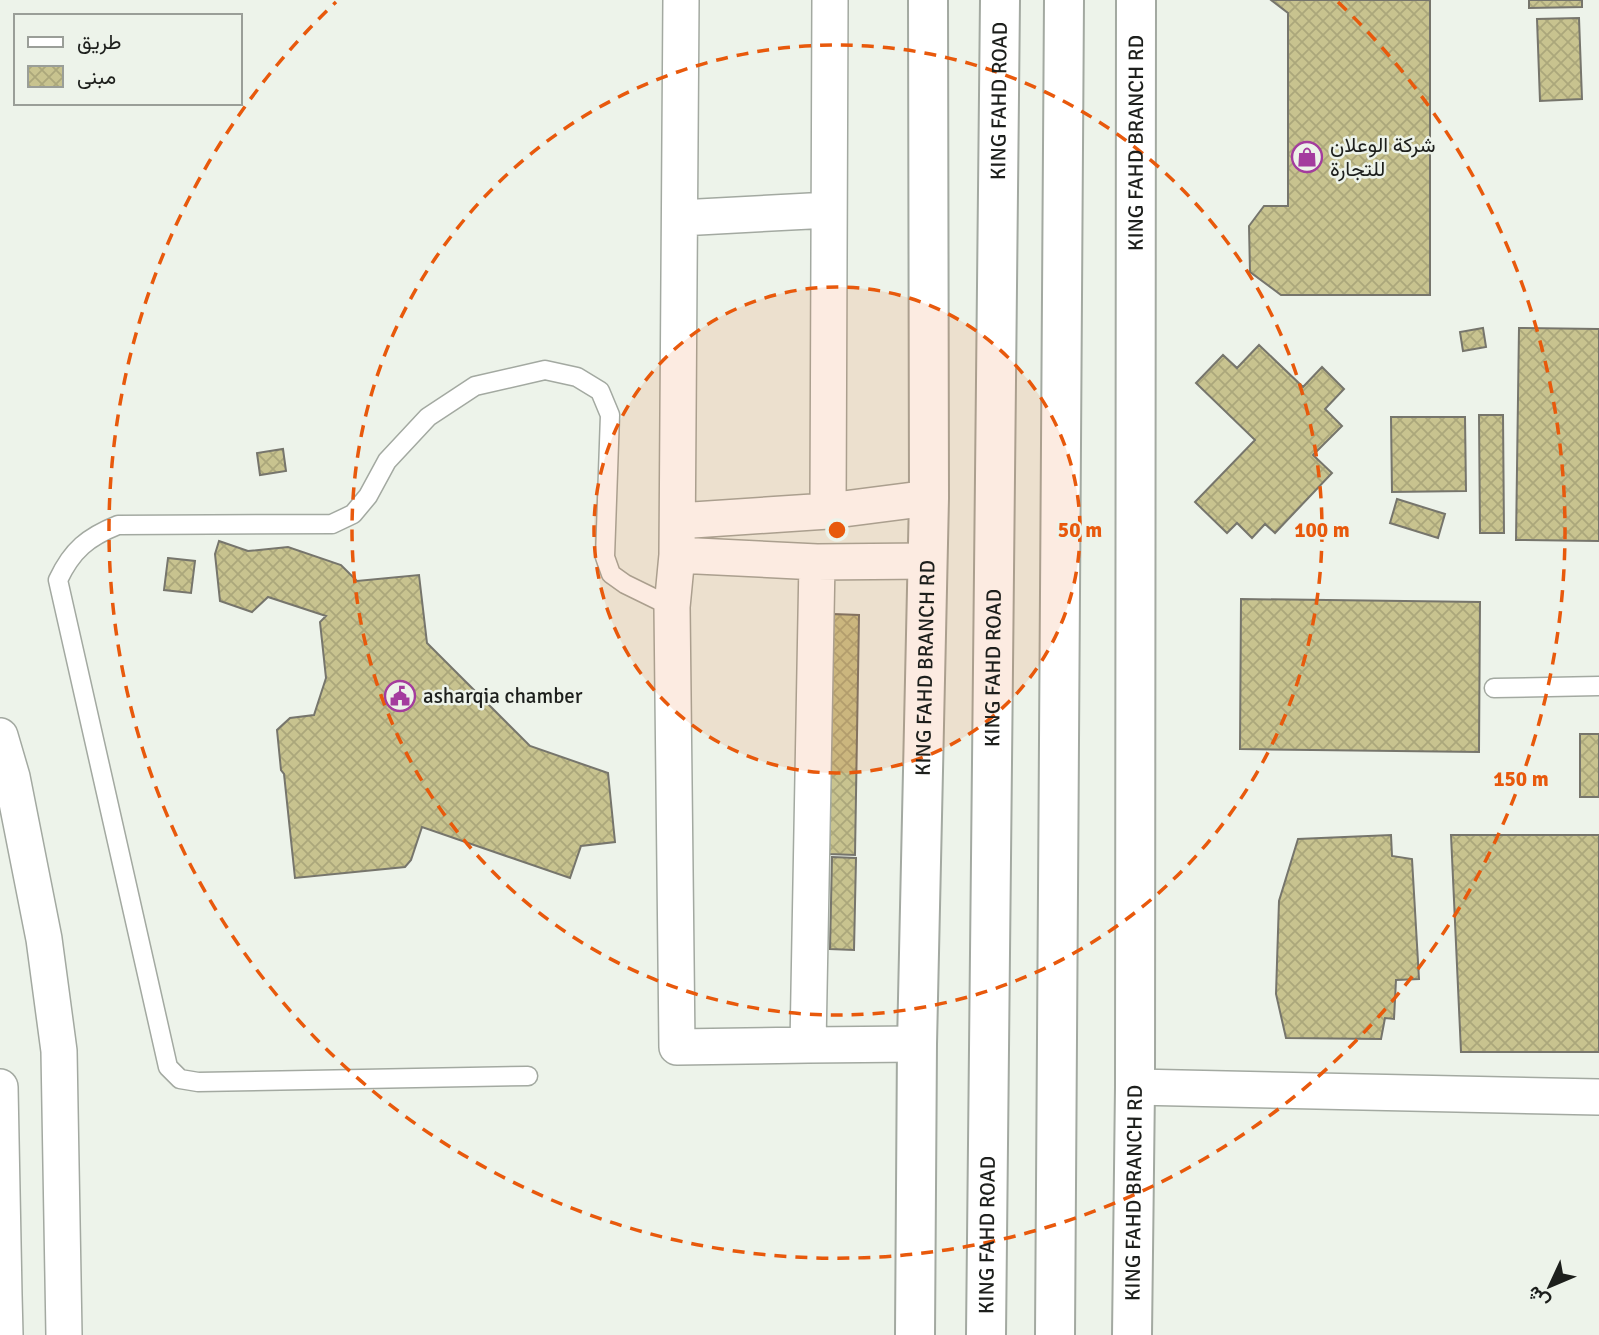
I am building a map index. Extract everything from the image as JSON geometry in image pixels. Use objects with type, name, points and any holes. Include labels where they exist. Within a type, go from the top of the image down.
[{"type":"main road","name":"KING FAHD BRANCH RD","points":[[915,1335],[917,1044],[929,498],[928,0]]},
{"type":"main road","name":"KING FAHD ROAD","points":[[986,1335],[1000,0]]},
{"type":"main road","points":[[1055,1335],[1063,0]]},
{"type":"main road","name":"KING FAHD BRANCH RD","points":[[1132,1335],[1135,1087],[1136,0]]},
{"type":"street","points":[[681,0],[678,538],[672,607],[677,1047],[917,1044]]},
{"type":"street","points":[[828,511],[830,0]]},
{"type":"street","points":[[680,218],[829,210]]},
{"type":"street","points":[[678,538],[828,511],[929,498]]},
{"type":"street","points":[[678,538],[817,562],[927,561]]},
{"type":"street","points":[[808,1045],[817,562]]},
{"type":"street","points":[[0,736],[12,776],[44,939],[59,1051],[64,1335]]},
{"type":"street","points":[[0,1087],[5,1335]]},
{"type":"street","points":[[1135,1087],[1599,1097]]},
{"type":"lane","points":[[528,1076],[198,1082],[180,1079],[168,1067],[58,580],[67,560],[93,535],[118,525],[332,524],[353,514],[368,496],[387,461],[428,417],[475,386],[545,370],[576,377],[600,391],[610,415],[605,557],[611,574],[625,584],[672,607]]},
{"type":"lane","points":[[1494,688],[1599,686]]},
{"type":"building","points":[[1271,0],[1430,0],[1430,295],[1281,295],[1250,272],[1249,226],[1264,206],[1288,206],[1288,13]]},
{"type":"building","points":[[1529,0],[1582,0],[1582,7],[1529,8]]},
{"type":"building","points":[[1579,18],[1582,99],[1540,101],[1537,19]]},
{"type":"building","points":[[1483,328],[1486,347],[1463,351],[1460,332]]},
{"type":"building","points":[[1519,328],[1599,329],[1599,541],[1516,540]]},
{"type":"building","points":[[1259,345],[1303,387],[1322,367],[1344,389],[1325,409],[1342,426],[1313,455],[1332,473],[1275,533],[1265,524],[1252,538],[1237,523],[1227,533],[1195,502],[1255,440],[1196,383],[1223,355],[1237,368]]},
{"type":"building","points":[[1479,415],[1503,415],[1504,533],[1480,533]]},
{"type":"building","points":[[1391,417],[1465,417],[1466,491],[1392,492]]},
{"type":"building","points":[[283,449],[286,471],[260,475],[257,453]]},
{"type":"building","points":[[1397,499],[1445,514],[1438,538],[1390,523]]},
{"type":"building","name":"asharqia chamber","points":[[219,541],[248,551],[288,547],[341,565],[357,581],[419,575],[427,643],[530,746],[608,773],[615,842],[581,846],[570,878],[422,827],[411,860],[405,867],[295,878],[277,730],[290,718],[314,715],[326,678],[320,622],[326,616],[268,597],[252,612],[220,601],[215,554]]},
{"type":"building","points":[[168,558],[195,561],[191,593],[164,590]]},
{"type":"building","points":[[1241,599],[1480,602],[1479,752],[1240,749]]},
{"type":"building","points":[[833,614],[859,615],[855,855],[829,854]]},
{"type":"building","points":[[1580,734],[1599,734],[1599,797],[1580,797]]},
{"type":"building","points":[[1391,835],[1392,856],[1412,859],[1419,979],[1396,980],[1394,1019],[1385,1018],[1381,1039],[1286,1038],[1276,994],[1279,901],[1298,839]]},
{"type":"building","points":[[1451,835],[1599,835],[1599,1052],[1461,1052]]},
{"type":"building","points":[[832,857],[856,858],[854,950],[830,949]]},
{"type":"place","name":"شركة الوعلان للتجارة","points":[[1307,157]]},
{"type":"place","name":"asharqia chamber","points":[[400,696]]}]
